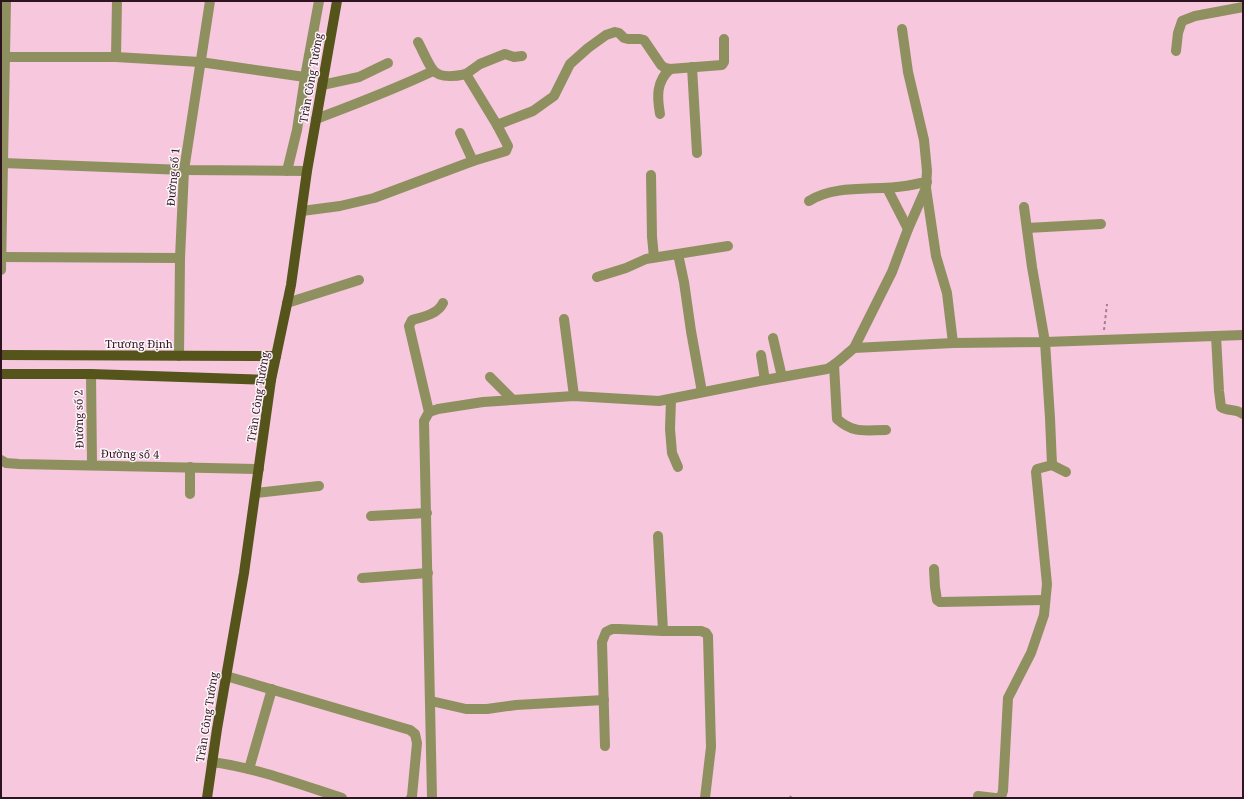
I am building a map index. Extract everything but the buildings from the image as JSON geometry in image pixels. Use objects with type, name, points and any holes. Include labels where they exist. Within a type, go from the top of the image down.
[{"type":"main road","name":"Trần Công Tường","points":[[207,798],[256,493],[271,380],[291,285],[307,171],[337,1]]},
{"type":"main road","name":"Trương Định","points":[[1,355],[276,356]]},
{"type":"main road","points":[[1,374],[91,374],[271,380]]},
{"type":"street","points":[[1,270],[6,1]]},
{"type":"street","points":[[116,57],[117,1]]},
{"type":"street","name":"Đường số 1","points":[[179,356],[180,258],[184,170],[210,1]]},
{"type":"street","name":"Trần Công Tường","points":[[287,171],[297,130],[319,1]]},
{"type":"street","points":[[1176,51],[1178,33],[1182,21],[1195,16],[1243,7]]},
{"type":"street","points":[[902,29],[908,72],[924,140],[927,171],[926,185],[936,256],[947,293],[953,343]]},
{"type":"street","points":[[498,125],[533,111],[556,92],[570,64],[606,35],[615,32],[620,33],[624,38],[644,40],[661,65],[670,69],[722,65],[724,62],[724,39]]},
{"type":"street","points":[[418,42],[434,71],[445,76],[459,76],[466,74],[480,64],[506,54],[514,57],[522,56]]},
{"type":"street","points":[[5,57],[116,57],[200,62],[305,77]]},
{"type":"street","points":[[322,85],[359,77],[388,63]]},
{"type":"street","points":[[692,67],[697,153]]},
{"type":"street","points":[[660,114],[657,99],[659,84],[664,74],[670,69]]},
{"type":"street","points":[[316,118],[363,102],[434,71]]},
{"type":"street","points":[[302,211],[340,206],[374,198],[472,160],[506,151],[508,146],[498,125],[466,74]]},
{"type":"street","points":[[460,133],[472,160]]},
{"type":"street","points":[[3,164],[184,170],[307,171]]},
{"type":"street","points":[[651,176],[652,238],[654,257]]},
{"type":"street","points":[[809,201],[818,195],[838,191],[926,185]]},
{"type":"street","points":[[428,412],[483,402],[574,396],[659,401],[827,369],[834,366],[854,348],[892,272],[926,185]]},
{"type":"street","points":[[886,188],[908,228]]},
{"type":"street","points":[[1024,207],[1032,267],[1045,342],[1052,465]]},
{"type":"street","points":[[1027,228],[1101,224]]},
{"type":"street","points":[[596,276],[626,268],[654,257],[728,246]]},
{"type":"street","points":[[678,254],[702,392]]},
{"type":"street","points":[[2,257],[180,258]]},
{"type":"street","points":[[287,303],[359,280]]},
{"type":"street","points":[[432,798],[424,422],[428,412],[409,326],[412,320],[434,313],[443,303]]},
{"type":"street","points":[[564,319],[574,396]]},
{"type":"street","points":[[854,348],[953,343],[1045,342],[1243,335]]},
{"type":"street","points":[[1216,336],[1218,391],[1221,407],[1224,409],[1236,410],[1243,414]]},
{"type":"street","points":[[773,338],[782,377]]},
{"type":"street","points":[[761,355],[765,380]]},
{"type":"street","points":[[834,366],[837,419],[845,426],[857,431],[886,430]]},
{"type":"street","name":"Đường số 2","points":[[91,374],[92,465]]},
{"type":"street","points":[[490,377],[513,400]]},
{"type":"street","points":[[671,399],[670,429],[672,453],[678,467]]},
{"type":"street","name":"Đường số 4","points":[[1,460],[6,463],[259,469]]},
{"type":"street","points":[[978,796],[1001,797],[1003,791],[1008,698],[1030,653],[1044,615],[1046,577],[1036,472],[1040,467],[1052,465],[1066,472]]},
{"type":"street","points":[[190,467],[190,494]]},
{"type":"street","points":[[256,493],[319,486]]},
{"type":"street","points":[[371,516],[427,513]]},
{"type":"street","points":[[658,536],[664,632]]},
{"type":"street","points":[[934,569],[937,600],[940,602],[1045,600]]},
{"type":"street","points":[[362,578],[428,573]]},
{"type":"street","points":[[605,746],[602,642],[606,632],[612,629],[619,629],[664,632],[700,631],[706,633],[708,636],[711,747],[705,798]]},
{"type":"street","points":[[226,676],[410,730],[415,734],[417,743],[411,798]]},
{"type":"street","points":[[249,768],[272,689]]},
{"type":"street","points":[[431,701],[466,708],[487,709],[516,705],[604,700]]},
{"type":"street","points":[[212,762],[265,772],[342,798]]},
{"type":"path","points":[[1102,339],[1107,304]]},
{"type":"path","points":[[789,798],[793,796]]}]
